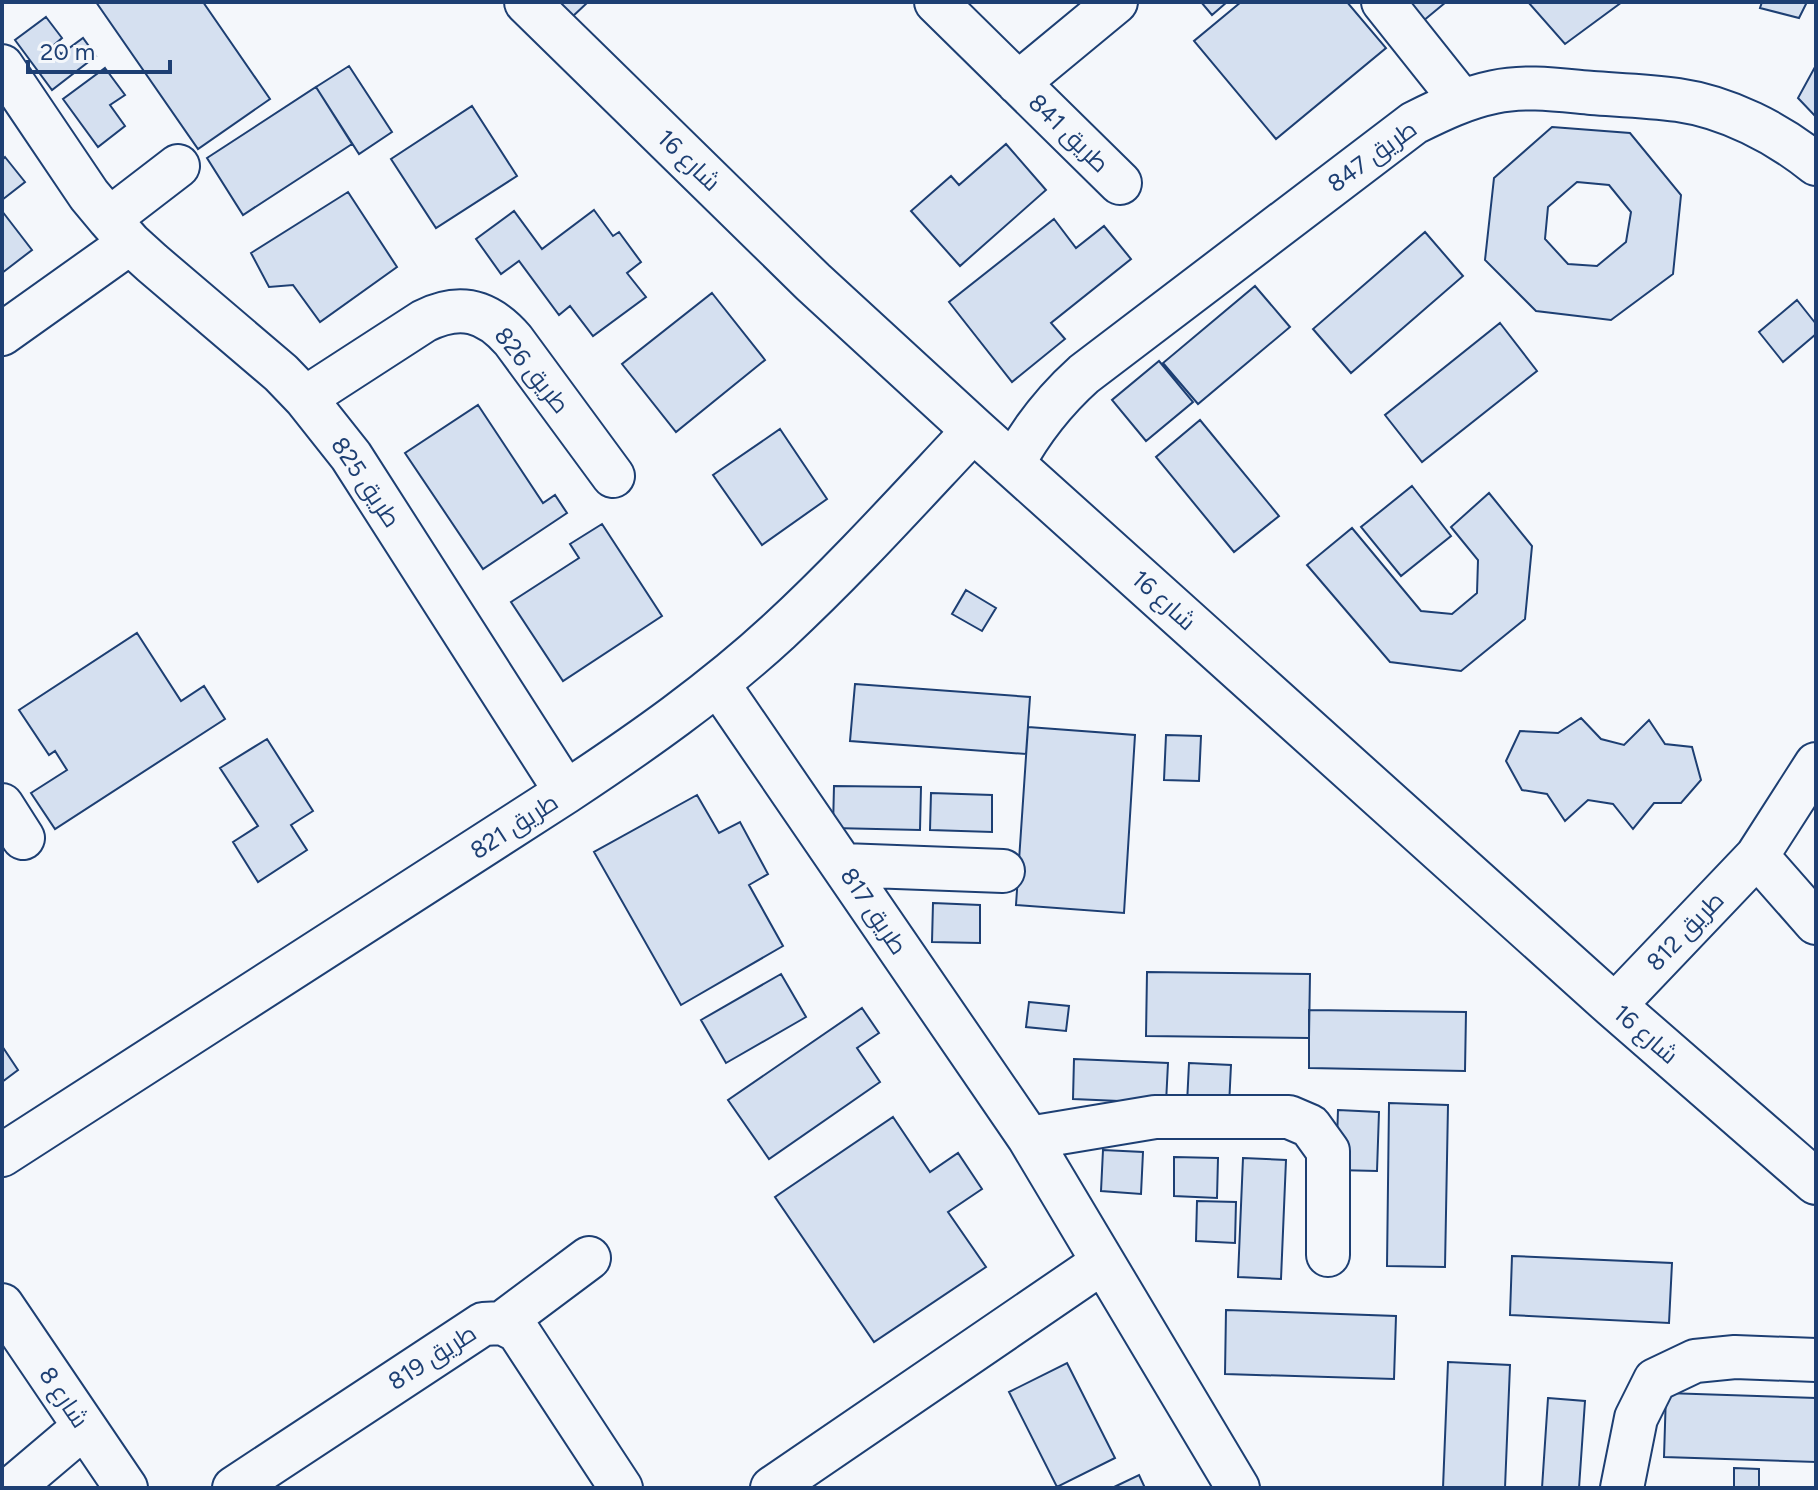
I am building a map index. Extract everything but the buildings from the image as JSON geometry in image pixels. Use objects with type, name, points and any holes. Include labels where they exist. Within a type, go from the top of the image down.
[{"type":"street","name":"شارع 16","points":[[527,2],[813,282],[974,430],[1614,1006],[1816,1182]]},
{"type":"street","name":"طريق 841","points":[[936,2],[1120,183]]},
{"type":"street","name":"طريق 841","points":[[1018,83],[1116,2]]},
{"type":"street","points":[[1383,2],[1461,100]]},
{"type":"street","name":"طريق 825","points":[[2,66],[89,195],[119,231],[305,398],[351,456],[566,792]]},
{"type":"street","name":"طريق 847","points":[[1013,464],[1043,416],[1084,374],[1414,123],[1461,100],[1497,91],[1534,88],[1680,100],[1723,112],[1764,129],[1816,164]]},
{"type":"street","points":[[2,334],[119,231],[178,166]]},
{"type":"street","name":"طريق 826","points":[[305,398],[431,317],[455,311],[473,312],[488,318],[513,340],[613,476]]},
{"type":"street","name":"طريق 821","points":[[2,1155],[643,740],[718,684],[779,631],[974,430]]},
{"type":"street","name":"طريق 817","points":[[718,684],[1029,1138],[1238,1488]]},
{"type":"street","name":"طريق 812","points":[[1614,1006],[1757,856],[1816,764]]},
{"type":"street","points":[[1757,856],[1816,923]]},
{"type":"street","points":[[843,865],[1003,871]]},
{"type":"street","points":[[1029,1138],[1155,1117],[1289,1117],[1310,1126],[1328,1151],[1328,1255]]},
{"type":"street","points":[[502,1323],[589,1258]]},
{"type":"street","points":[[772,1488],[1103,1262]]},
{"type":"street","name":"شارع 8","points":[[2,1305],[126,1488]]},
{"type":"street","name":"طريق 819","points":[[234,1488],[483,1324],[502,1323],[518,1331],[621,1488]]},
{"type":"street","points":[[1622,1488],[1636,1418],[1655,1380],[1695,1361],[1735,1357],[1816,1360]]},
{"type":"street","points":[[12,1488],[84,1427]]}]
